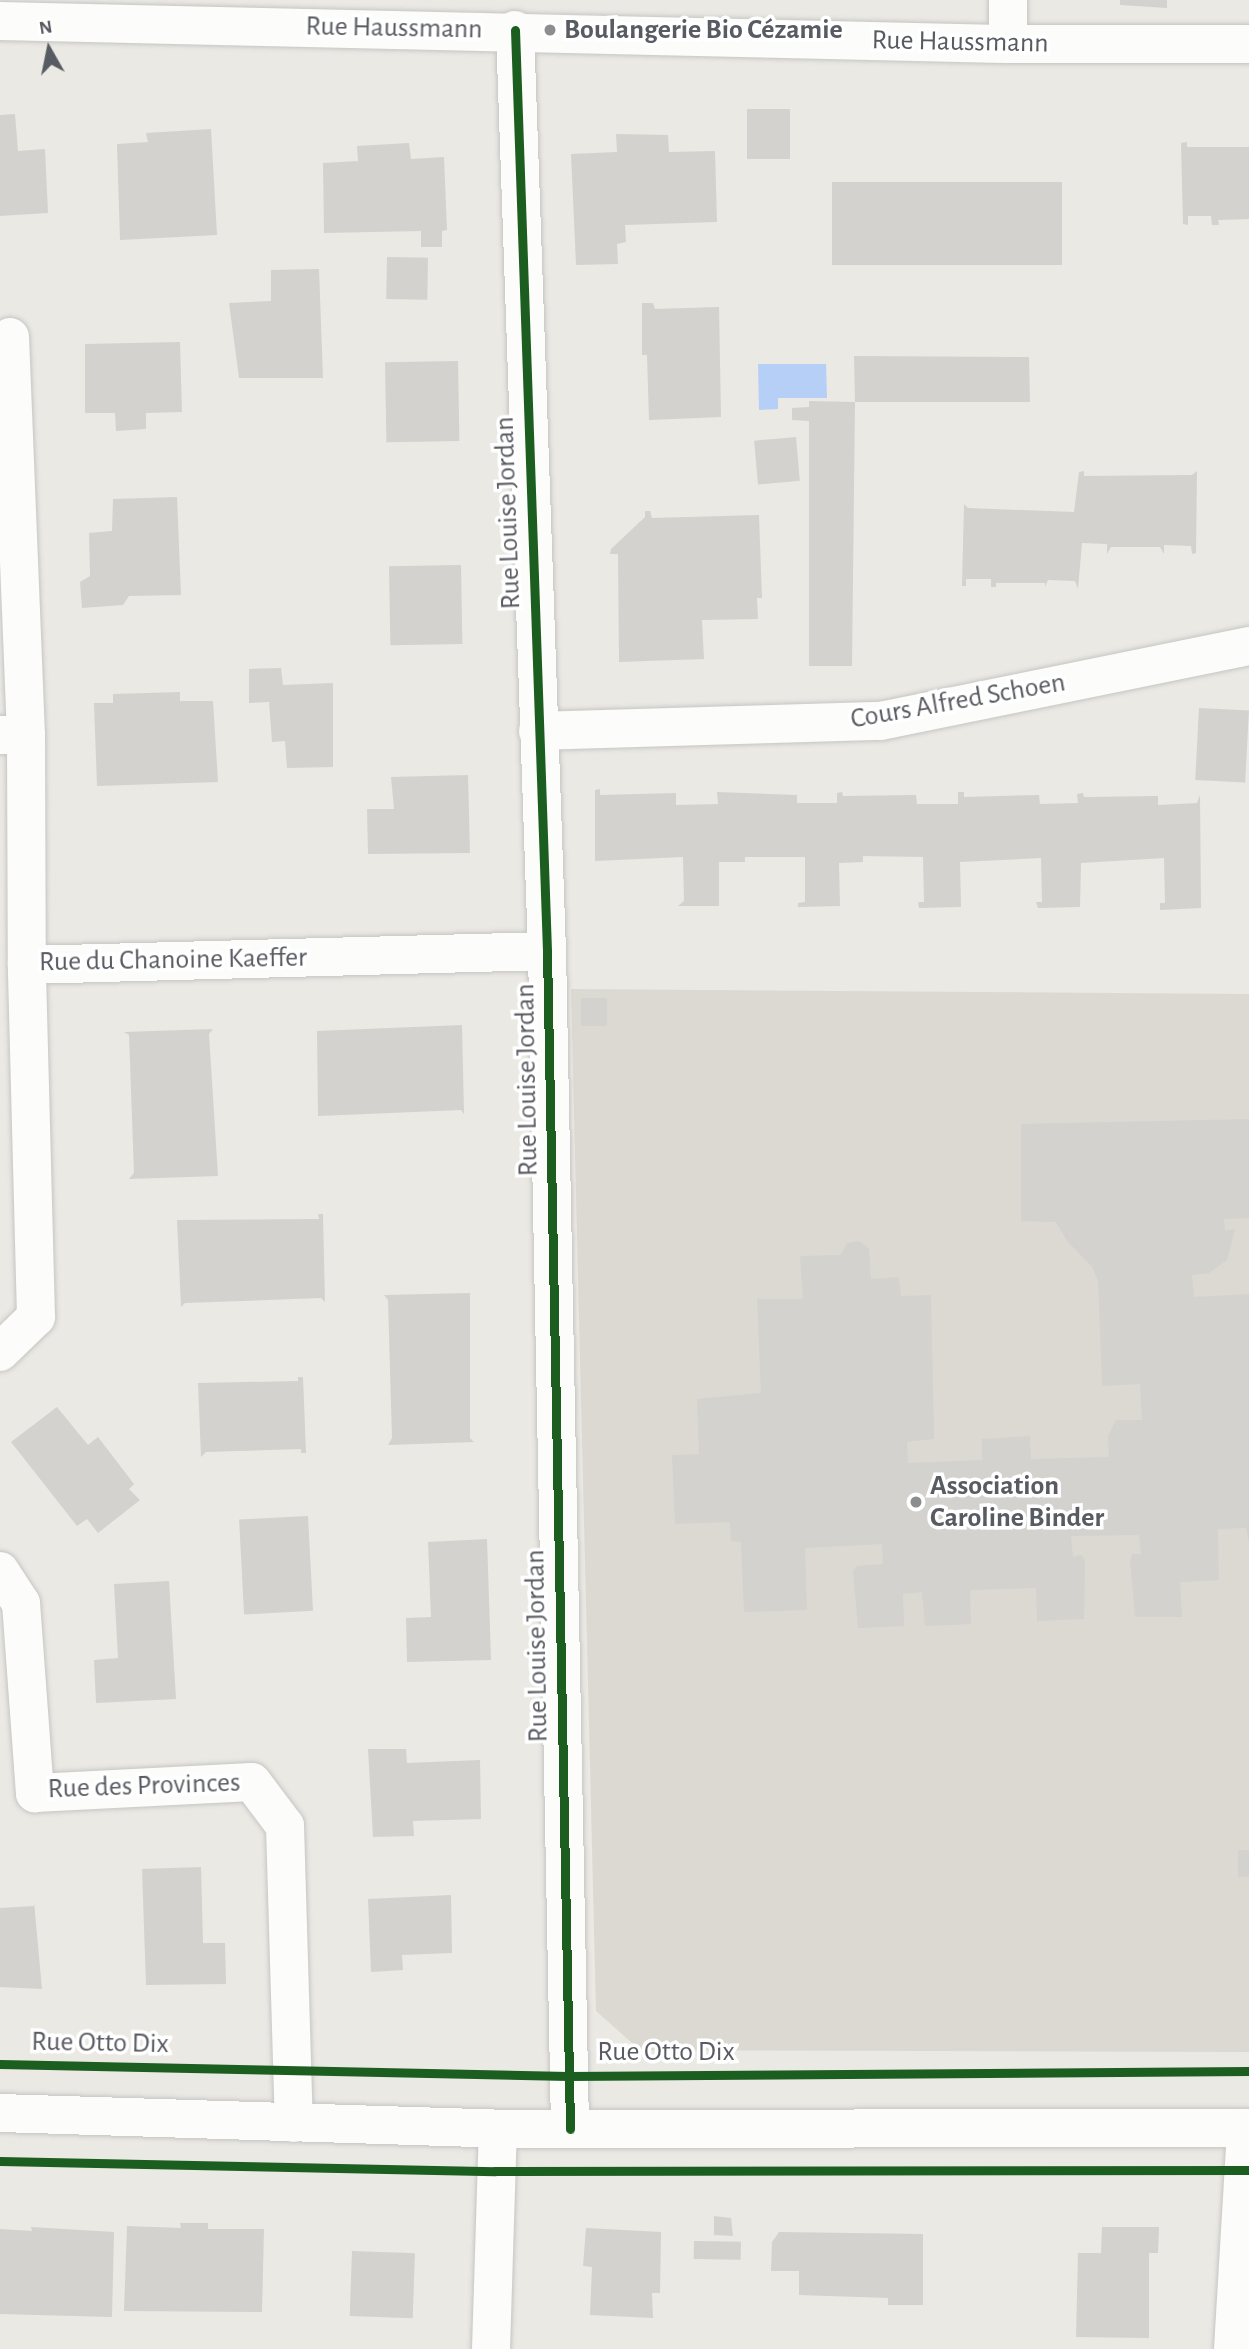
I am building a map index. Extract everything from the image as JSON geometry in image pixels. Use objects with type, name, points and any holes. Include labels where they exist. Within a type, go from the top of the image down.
[{"type":"street","points":[[1008,0],[1008,44]]},
{"type":"street","name":"Rue Haussmann","points":[[0,21],[515,30],[1008,44],[1249,44]]},
{"type":"street","name":"Rue Louise Jordan","points":[[515,30],[547,951],[570,2129]]},
{"type":"street","name":"Rue du Chanoine Kaeffer","points":[[10,337],[13,735],[27,965],[547,951]]},
{"type":"street","name":"Cours Alfred Schoen","points":[[538,731],[880,721],[1249,646]]},
{"type":"street","points":[[0,1352],[36,1317],[15,1171],[27,965]]},
{"type":"street","name":"Rue des Provinces","points":[[0,1572],[21,1603],[36,1793],[252,1782],[285,1826],[294,2123]]},
{"type":"street","points":[[0,2113],[498,2129],[1247,2128],[1233,2349]]},
{"type":"street","points":[[491,2349],[498,2129]]},
{"type":"shaded area","name":"Association Caroline Binder","points":[[571,989],[1249,994],[1249,2052],[640,2050],[596,2011]]},
{"type":"water","points":[[758,364],[826,364],[827,398],[778,398],[778,409],[759,410]]},
{"type":"building","points":[[1120,0],[1167,0],[1167,8],[1120,5]]},
{"type":"building","points":[[747,109],[790,109],[790,159],[747,159]]},
{"type":"building","points":[[15,114],[18,151],[45,149],[48,213],[0,216],[0,115]]},
{"type":"building","points":[[211,129],[217,235],[120,240],[117,144],[148,142],[146,133]]},
{"type":"building","points":[[616,134],[668,135],[669,152],[715,151],[717,222],[625,225],[626,242],[617,244],[618,264],[576,265],[571,154],[617,152]]},
{"type":"building","points":[[1187,142],[1187,147],[1249,147],[1249,219],[1218,220],[1219,225],[1212,225],[1211,216],[1188,216],[1188,225],[1183,224],[1181,143]]},
{"type":"building","points":[[409,143],[411,159],[444,157],[447,230],[442,231],[442,247],[421,247],[421,231],[324,233],[323,163],[358,161],[357,146]]},
{"type":"building","points":[[832,182],[1062,182],[1062,265],[832,265]]},
{"type":"building","points":[[387,257],[428,258],[427,300],[386,299]]},
{"type":"building","points":[[319,269],[323,378],[239,378],[229,303],[271,301],[271,270]]},
{"type":"building","points":[[642,303],[653,303],[655,309],[719,307],[721,417],[649,420],[647,355],[642,355]]},
{"type":"building","points":[[180,342],[182,412],[146,413],[146,429],[116,431],[115,413],[85,413],[85,344]]},
{"type":"building","points":[[854,356],[1029,357],[1030,402],[855,402]]},
{"type":"building","points":[[458,361],[459,441],[386,442],[385,362]]},
{"type":"building","points":[[809,401],[855,402],[852,666],[809,666],[809,421],[792,420],[792,408],[809,407]]},
{"type":"building","points":[[796,437],[800,481],[758,484],[754,441]]},
{"type":"building","points":[[1084,471],[1084,476],[1192,475],[1197,471],[1196,553],[1192,554],[1191,546],[1164,545],[1164,554],[1160,547],[1111,547],[1107,554],[1107,544],[1082,543],[1078,589],[1075,581],[1048,580],[1045,587],[1045,583],[996,583],[996,587],[991,587],[991,579],[966,579],[966,586],[962,586],[964,504],[968,508],[1074,512],[1079,472]]},
{"type":"building","points":[[177,497],[181,595],[129,596],[123,605],[82,608],[80,582],[90,576],[89,533],[112,531],[113,499]]},
{"type":"building","points":[[645,511],[650,511],[652,518],[759,515],[762,598],[757,598],[758,619],[702,620],[704,659],[619,662],[618,554],[610,554],[611,549],[645,517]]},
{"type":"building","points":[[461,565],[462,644],[390,645],[389,566]]},
{"type":"building","points":[[281,668],[283,685],[333,683],[333,767],[287,768],[285,741],[272,742],[269,702],[249,703],[249,669]]},
{"type":"building","points":[[180,692],[180,701],[213,701],[218,782],[97,786],[94,703],[113,703],[113,694]]},
{"type":"building","points":[[1199,708],[1249,711],[1245,783],[1195,780]]},
{"type":"building","points":[[468,775],[470,853],[368,854],[367,809],[394,809],[391,777]]},
{"type":"building","points":[[600,789],[600,795],[676,793],[676,805],[718,804],[717,792],[797,795],[797,803],[837,803],[837,793],[842,792],[843,796],[916,795],[917,804],[958,804],[958,792],[964,792],[964,797],[1039,795],[1040,804],[1078,803],[1077,794],[1083,793],[1084,797],[1158,796],[1158,805],[1197,803],[1200,795],[1201,908],[1160,910],[1160,903],[1165,903],[1164,858],[1081,863],[1080,907],[1038,908],[1036,902],[1042,902],[1041,858],[960,862],[961,907],[919,908],[918,902],[924,902],[923,857],[863,856],[863,862],[839,863],[840,906],[798,907],[798,903],[805,902],[805,857],[745,857],[745,862],[719,862],[719,906],[678,906],[684,901],[683,857],[595,861],[595,790]]},
{"type":"building","points":[[581,998],[607,998],[607,1026],[581,1026]]},
{"type":"building","points":[[462,1025],[464,1114],[461,1110],[318,1116],[317,1031]]},
{"type":"building","points":[[213,1029],[209,1034],[218,1176],[129,1179],[134,1173],[129,1035],[124,1032]]},
{"type":"building","points":[[1249,1119],[1249,1218],[1224,1219],[1225,1231],[1235,1229],[1227,1260],[1209,1273],[1192,1275],[1194,1297],[1249,1294],[1249,1543],[1246,1528],[1218,1529],[1219,1580],[1180,1582],[1182,1617],[1135,1617],[1130,1561],[1132,1554],[1141,1554],[1139,1535],[1071,1536],[1073,1557],[1082,1555],[1085,1562],[1084,1619],[1037,1621],[1036,1588],[970,1590],[971,1624],[925,1626],[922,1592],[903,1594],[904,1626],[858,1628],[853,1571],[857,1566],[883,1564],[882,1544],[805,1548],[807,1610],[744,1612],[741,1542],[731,1541],[730,1522],[675,1524],[672,1455],[699,1454],[697,1399],[761,1393],[757,1299],[803,1299],[800,1256],[841,1255],[847,1243],[859,1241],[869,1249],[871,1279],[899,1277],[901,1296],[931,1295],[934,1439],[907,1442],[908,1463],[982,1460],[982,1439],[1030,1436],[1031,1459],[1109,1457],[1108,1436],[1116,1420],[1142,1420],[1140,1384],[1102,1386],[1098,1280],[1092,1267],[1067,1241],[1056,1222],[1021,1221],[1021,1124]]},
{"type":"building","points":[[318,1214],[323,1214],[325,1302],[321,1298],[185,1303],[181,1307],[177,1220],[319,1219]]},
{"type":"building","points":[[470,1293],[470,1438],[474,1442],[388,1445],[392,1438],[388,1300],[384,1295]]},
{"type":"building","points":[[298,1377],[303,1377],[306,1453],[301,1453],[301,1449],[206,1452],[201,1457],[198,1383],[298,1381]]},
{"type":"building","points":[[57,1407],[88,1445],[98,1437],[134,1484],[129,1489],[140,1500],[98,1533],[87,1519],[77,1526],[11,1442]]},
{"type":"building","points":[[308,1516],[313,1611],[244,1614],[239,1520]]},
{"type":"building","points":[[487,1539],[491,1660],[407,1662],[406,1618],[431,1617],[428,1542]]},
{"type":"building","points":[[169,1581],[176,1699],[96,1703],[94,1660],[118,1658],[114,1584]]},
{"type":"building","points":[[368,1749],[406,1749],[407,1763],[480,1760],[481,1819],[413,1821],[414,1836],[373,1837]]},
{"type":"building","points":[[1238,1850],[1249,1850],[1249,1877],[1238,1877]]},
{"type":"building","points":[[201,1867],[203,1943],[225,1943],[226,1984],[146,1985],[142,1869]]},
{"type":"building","points":[[451,1895],[452,1953],[402,1955],[403,1970],[371,1972],[368,1899]]},
{"type":"building","points":[[34,1902],[42,1989],[0,1987],[0,1908],[34,1906]]},
{"type":"building","points":[[714,2216],[731,2218],[733,2236],[714,2235]]},
{"type":"building","points":[[180,2223],[208,2223],[208,2229],[264,2229],[262,2312],[124,2311],[127,2226],[181,2228]]},
{"type":"building","points":[[31,2227],[114,2232],[112,2317],[0,2314],[0,2229],[32,2231]]},
{"type":"building","points":[[1102,2227],[1159,2227],[1158,2253],[1149,2253],[1149,2338],[1076,2337],[1078,2253],[1101,2253]]},
{"type":"building","points":[[586,2228],[661,2232],[660,2293],[652,2293],[653,2318],[590,2315],[592,2267],[583,2266]]},
{"type":"building","points":[[779,2232],[923,2234],[923,2305],[888,2305],[888,2298],[799,2295],[799,2271],[771,2271],[772,2242]]},
{"type":"building","points":[[694,2241],[741,2242],[741,2260],[694,2259]]},
{"type":"building","points":[[352,2251],[415,2253],[413,2318],[350,2316]]},
{"type":"cycle path","points":[[515,30],[547,951],[570,2129]]},
{"type":"cycle path","name":"Rue Otto Dix","points":[[0,2064],[568,2076],[1249,2071]]},
{"type":"cycle path","points":[[0,2161],[495,2171],[1249,2170]]},
{"type":"place","name":"Boulangerie Bio Cézamie","points":[[550,30]]},
{"type":"place","name":"Association Caroline Binder","points":[[916,1502]]}]
